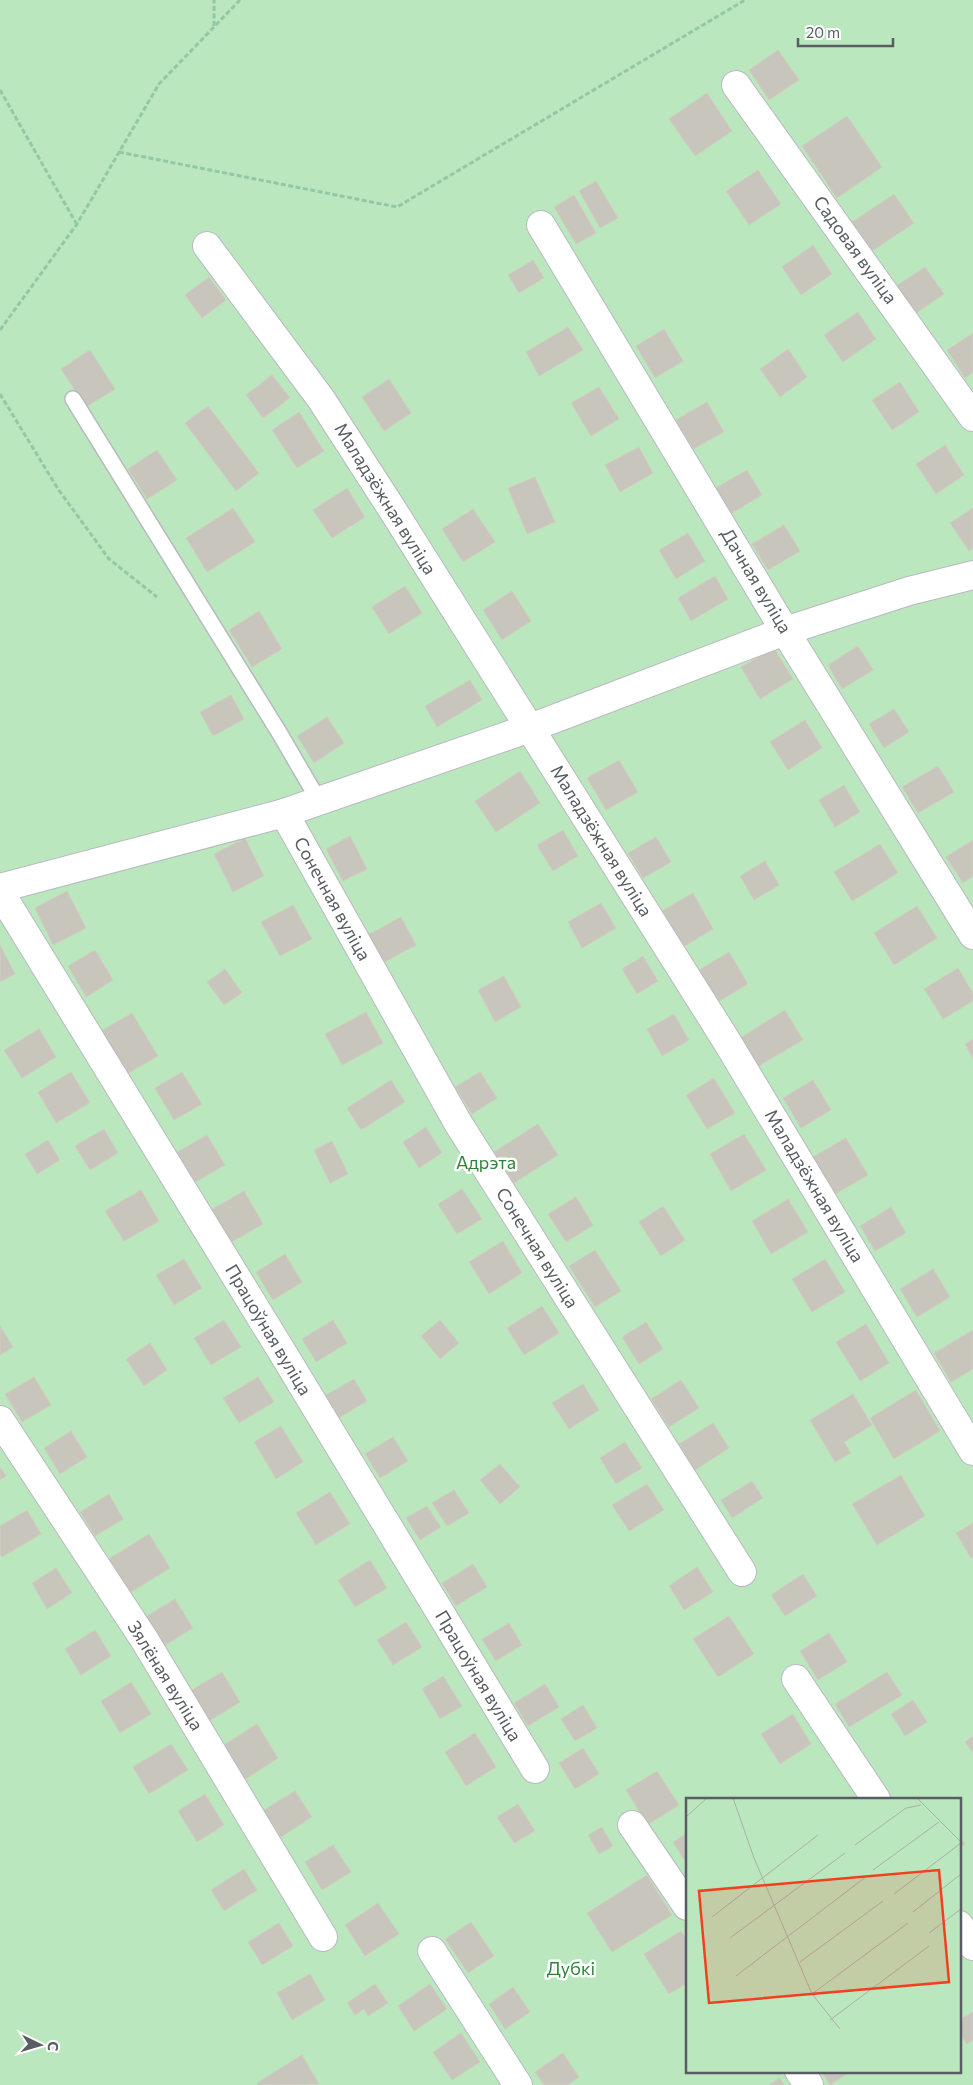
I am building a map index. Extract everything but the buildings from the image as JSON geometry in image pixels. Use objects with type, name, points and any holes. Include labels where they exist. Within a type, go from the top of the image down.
[{"type":"street","name":"Садовая вуліца","points":[[736,85],[973,417]]},
{"type":"street","name":"Дачная вуліца","points":[[541,226],[785,631],[973,935]]},
{"type":"street","name":"Маладзёжная вуліца","points":[[207,246],[322,398],[726,1040],[973,1451]]},
{"type":"street","points":[[0,890],[284,813],[530,728],[785,631],[909,591],[973,575]]},
{"type":"street","name":"Сонечная вуліца","points":[[284,813],[458,1123],[742,1572]]},
{"type":"street","name":"Працоўная вуліца","points":[[0,890],[535,1769]]},
{"type":"street","name":"Зялёная вуліца","points":[[0,1420],[144,1640],[323,1937]]},
{"type":"street","points":[[796,1679],[875,1798]]},
{"type":"street","points":[[632,1825],[686,1905]]},
{"type":"street","points":[[960,1926],[973,1946]]},
{"type":"street","points":[[432,1951],[518,2085]]},
{"type":"street","points":[[800,2072],[808,2085]]},
{"type":"lane","points":[[73,399],[275,726],[319,801]]},
{"type":"path","points":[[214,0],[214,26]]},
{"type":"path","points":[[0,330],[77,224],[158,84],[240,0]]},
{"type":"path","points":[[119,152],[397,207],[745,0]]},
{"type":"path","points":[[0,90],[77,224]]},
{"type":"path","points":[[0,394],[58,489],[109,559],[157,597]]},
{"type":"green space","name":"Адрэта","points":[[0,0],[973,0],[973,2085],[0,2085]]},
{"type":"park label","name":"Дубкі","points":[[571,1969]]}]
